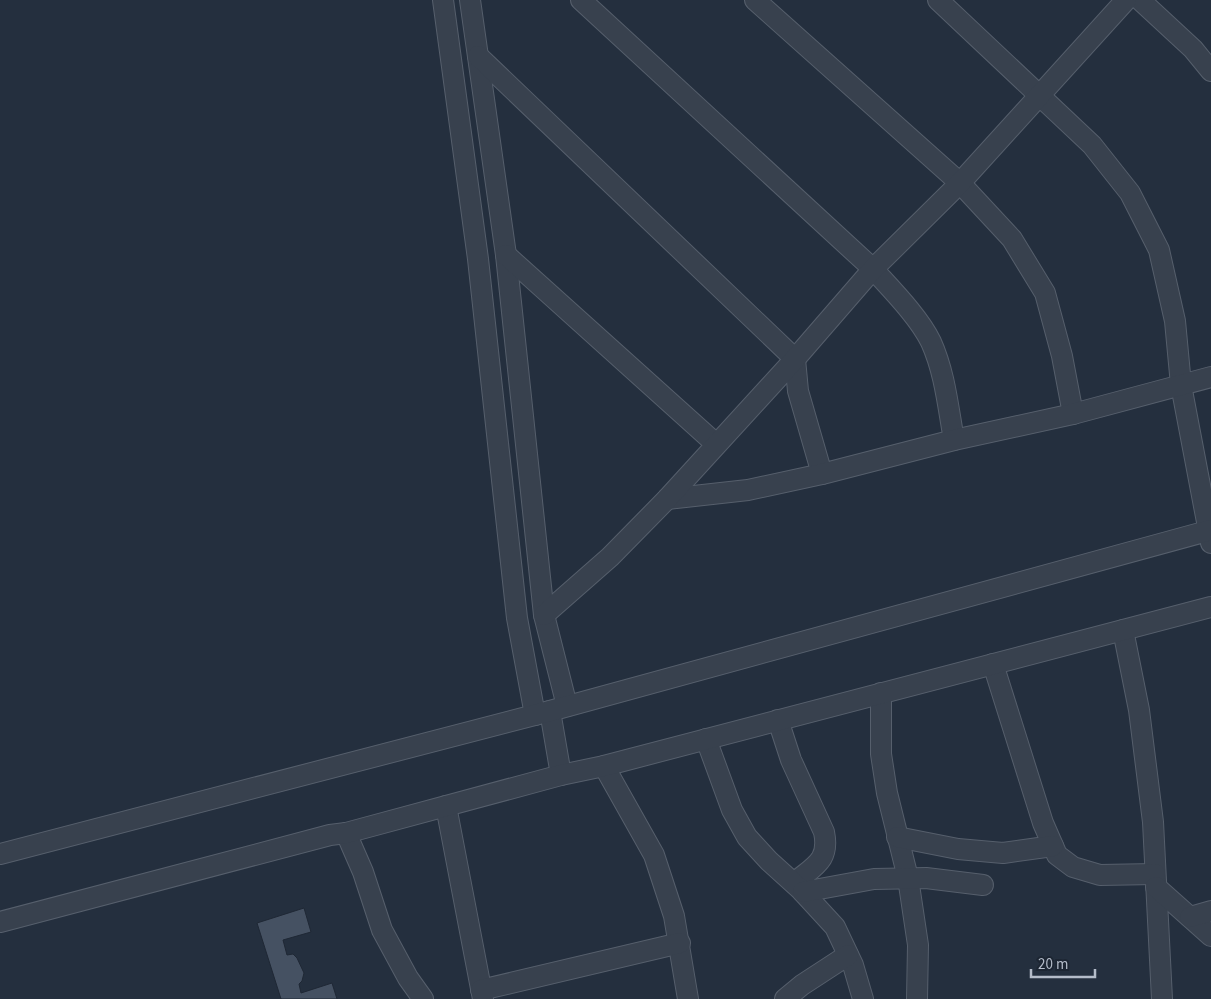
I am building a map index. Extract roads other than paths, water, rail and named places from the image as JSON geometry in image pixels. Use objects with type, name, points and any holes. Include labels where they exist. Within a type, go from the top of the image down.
[{"type":"street","points":[[443,0],[478,259],[517,618],[551,711]]},
{"type":"street","points":[[470,0],[506,255],[544,615],[551,711],[562,775]]},
{"type":"street","points":[[581,0],[873,269],[906,305],[930,340],[943,376],[954,440]]},
{"type":"street","points":[[754,0],[960,183],[1012,239],[1045,293],[1062,356],[1073,414]]},
{"type":"street","points":[[0,854],[551,711],[1210,534],[1181,385],[1175,321],[1159,250],[1130,193],[1092,145],[938,0]]},
{"type":"street","points":[[544,615],[610,557],[667,499],[795,359],[873,269],[960,183],[1126,0]]},
{"type":"street","points":[[1140,0],[1193,49],[1211,71]]},
{"type":"street","points":[[478,56],[795,359],[798,391],[822,474]]},
{"type":"street","points":[[506,255],[716,444]]},
{"type":"street","points":[[667,499],[748,490],[822,474],[954,440],[1073,414],[1211,377]]},
{"type":"street","points":[[0,922],[1211,607]]},
{"type":"street","points":[[1123,630],[1141,729],[1153,822],[1162,999]]},
{"type":"street","points":[[993,664],[1043,823],[1057,855],[1074,867],[1100,875],[1156,880],[1190,917],[1211,936]]},
{"type":"street","points":[[881,693],[881,754],[887,793],[908,878],[918,945],[917,999]]},
{"type":"street","points":[[778,720],[791,760],[824,832],[827,844],[823,857],[799,888]]},
{"type":"street","points":[[706,739],[732,810],[747,837],[799,888],[835,927],[853,965],[863,999]]},
{"type":"street","points":[[604,766],[654,855],[674,916],[688,999]]},
{"type":"street","points":[[446,806],[482,995],[680,943]]},
{"type":"street","points":[[346,833],[382,930],[408,978],[422,999]]},
{"type":"street","points":[[897,837],[958,848],[1003,853],[1053,846]]},
{"type":"street","points":[[799,888],[874,879],[908,878],[926,878],[983,885]]},
{"type":"street","points":[[1190,917],[1211,911]]},
{"type":"street","points":[[785,999],[802,985],[848,955]]}]
